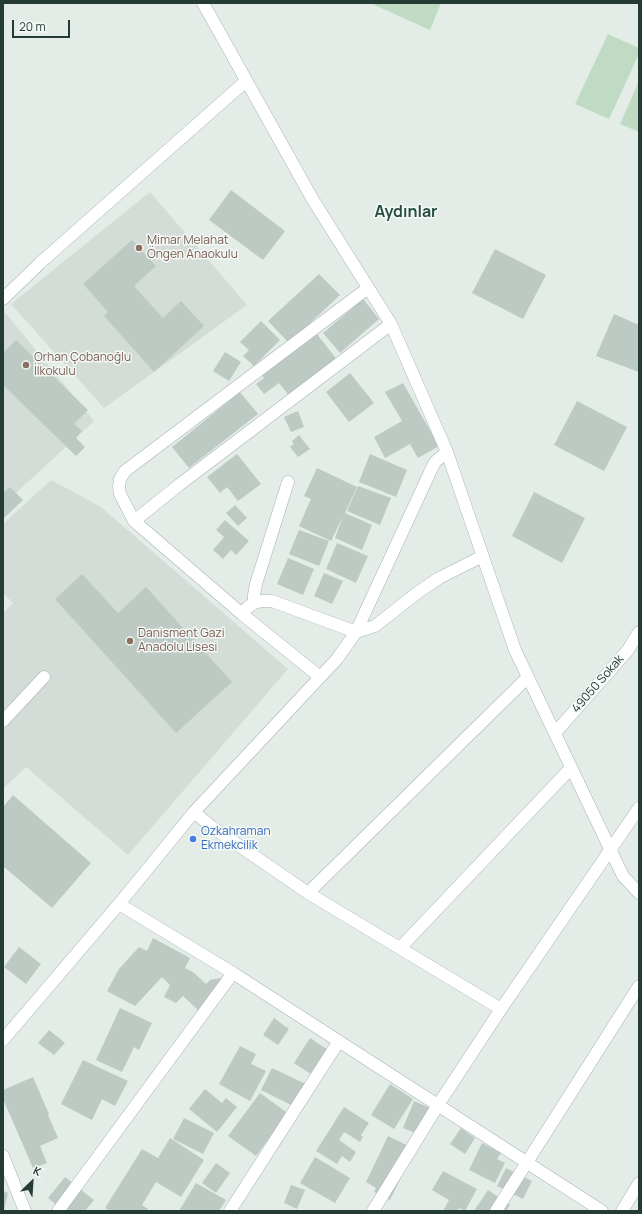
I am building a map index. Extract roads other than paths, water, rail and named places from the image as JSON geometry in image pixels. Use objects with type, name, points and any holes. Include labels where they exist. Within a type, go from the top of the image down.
[{"type":"street","points":[[202,3],[313,200],[391,324],[447,452],[515,650],[610,851],[623,876],[639,894]]},
{"type":"street","points":[[3,299],[40,263],[246,81]]},
{"type":"street","points":[[320,677],[242,614],[134,521],[120,494],[119,487],[120,479],[125,471],[368,288]]},
{"type":"street","points":[[134,521],[185,480],[391,324]]},
{"type":"street","points":[[3,1040],[119,904],[194,812],[337,659],[356,632],[435,462],[447,452]]},
{"type":"street","points":[[254,603],[256,584],[288,482]]},
{"type":"street","points":[[242,614],[254,603],[272,601],[356,632],[375,626],[439,578],[483,556]]},
{"type":"street","name":"49050 Sokak","points":[[555,733],[628,650],[639,632]]},
{"type":"street","points":[[3,720],[44,677]]},
{"type":"street","points":[[308,893],[528,677]]},
{"type":"street","points":[[400,948],[571,768]]},
{"type":"street","points":[[373,1211],[438,1105],[501,1009],[639,808]]},
{"type":"street","points":[[194,812],[212,827],[308,893],[501,1009]]},
{"type":"street","points":[[119,904],[233,973],[602,1211]]},
{"type":"street","points":[[58,1211],[233,973]]},
{"type":"street","points":[[496,1211],[639,986]]},
{"type":"street","points":[[230,1211],[339,1041]]},
{"type":"street","points":[[3,1156],[25,1211]]},
{"type":"street","points":[[622,1211],[639,1183]]},
{"type":"place","name":"Mimar Melahat Öngen Anaokulu","points":[[139,248]]},
{"type":"place","name":"Orhan Çobanoğlu İlkokulu","points":[[26,365]]},
{"type":"place","name":"Danisment Gazi Anadolu Lisesi","points":[[130,641]]},
{"type":"place","name":"Ozkahraman Ekmekcilik","points":[[193,839]]},
{"type":"district","name":"Aydınlar","points":[[406,213]]}]
